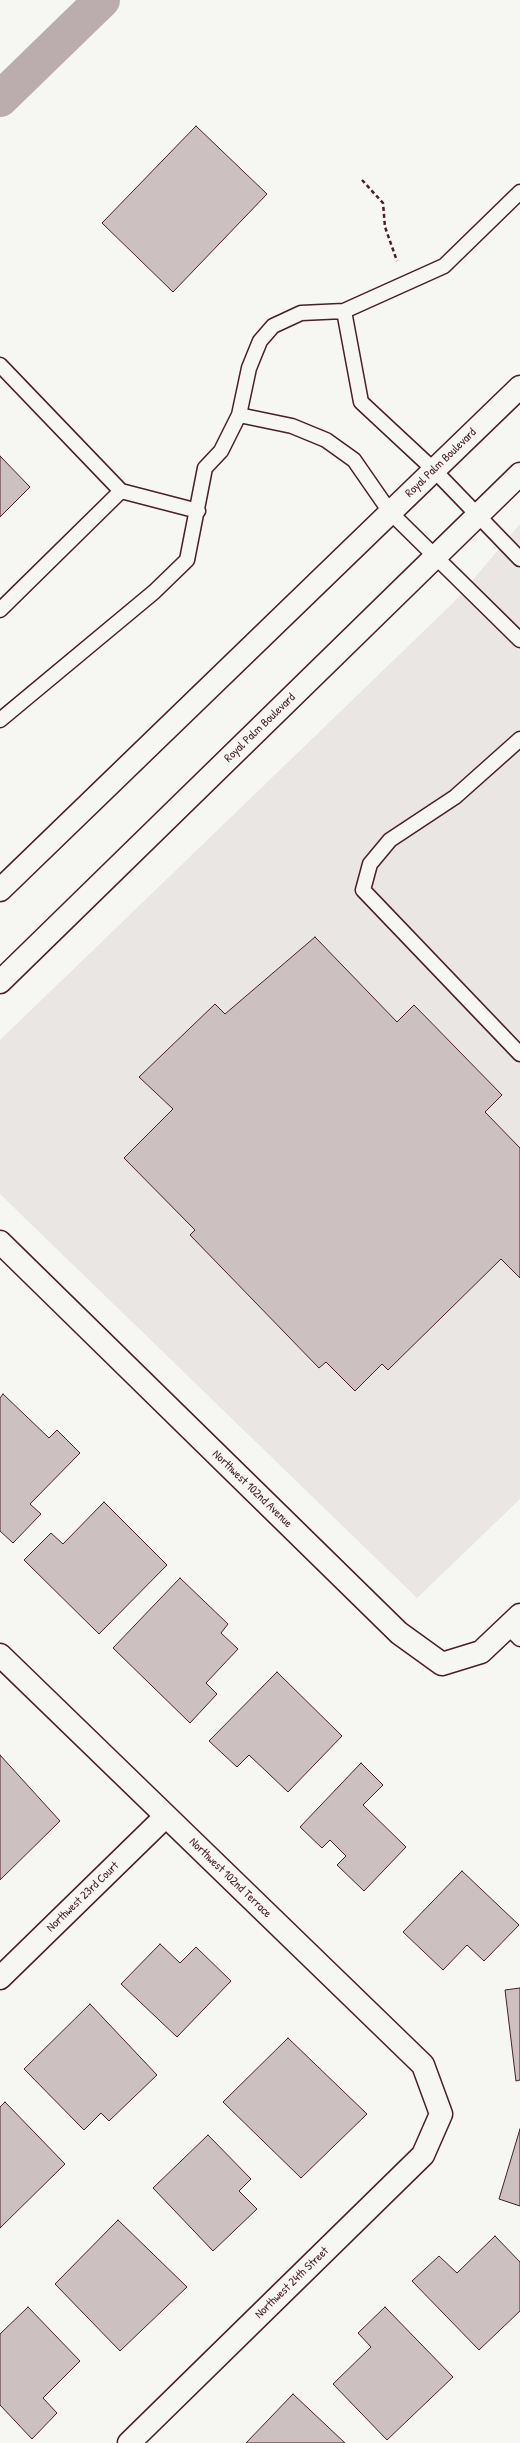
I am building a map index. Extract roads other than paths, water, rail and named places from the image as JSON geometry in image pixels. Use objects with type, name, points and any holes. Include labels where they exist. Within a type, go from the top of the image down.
[{"type":"street","name":"Royal Palm Boulevard","points":[[0,890],[520,387]]},
{"type":"street","name":"Royal Palm Boulevard","points":[[0,982],[520,474]]},
{"type":"street","name":"Northwest 102nd Avenue","points":[[0,1242],[399,1633],[442,1664],[481,1652],[516,1627]]},
{"type":"street","name":"Northwest 102nd Terrace","points":[[0,1655],[423,2065],[441,2114]]},
{"type":"street","name":"Northwest 23rd Court","points":[[0,1978],[166,1816]]},
{"type":"street","name":"Northwest 24th Street","points":[[129,2443],[423,2155],[441,2114]]},
{"type":"lane","points":[[0,720],[154,592],[187,560],[198,511],[205,468],[221,451],[239,416],[248,368],[260,341],[273,326],[301,313],[344,311],[444,266],[520,192]]},
{"type":"lane","points":[[344,311],[361,402],[434,470],[520,558]]},
{"type":"lane","points":[[0,366],[121,491],[198,511]]},
{"type":"lane","points":[[239,416],[292,426],[326,440],[354,460],[390,512],[520,640]]},
{"type":"lane","points":[[0,610],[121,491]]},
{"type":"lane","points":[[520,738],[455,797],[390,840],[370,864],[363,890],[520,1054]]},
{"type":"waterway","points":[[0,99],[102,0]]}]
